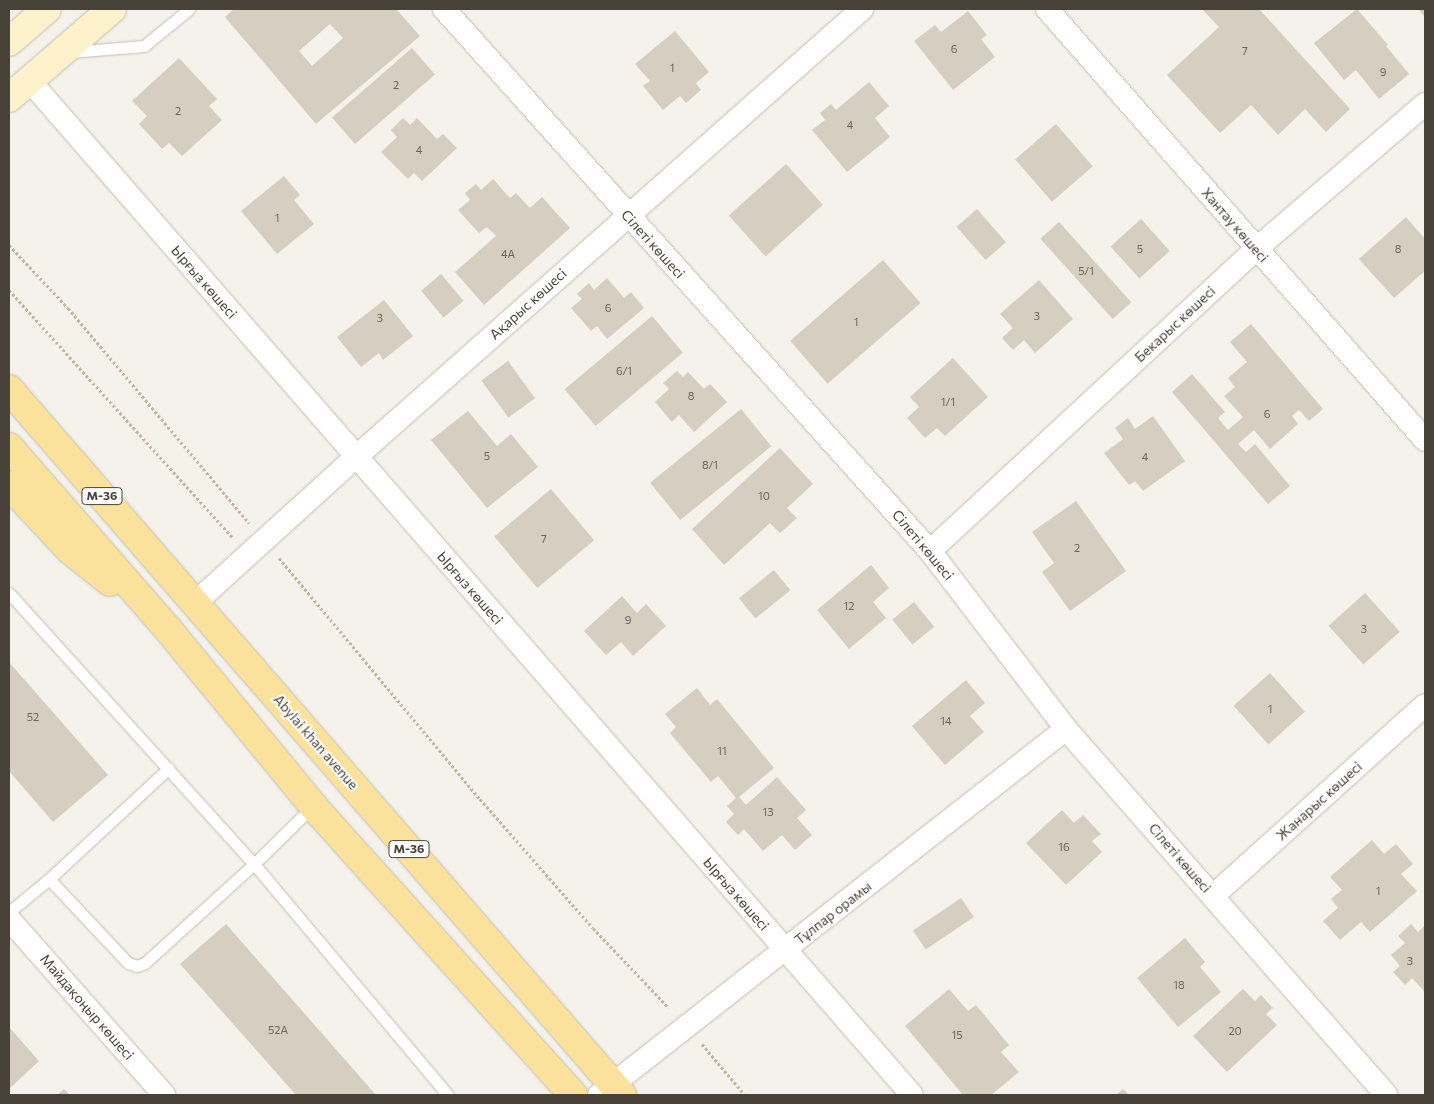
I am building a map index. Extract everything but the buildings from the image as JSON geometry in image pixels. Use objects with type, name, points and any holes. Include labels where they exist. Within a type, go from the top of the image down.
[{"type":"main road","points":[[9,42],[47,9]]},
{"type":"main road","points":[[19,89],[112,9]]},
{"type":"main road","name":"Abylai khan avenue","points":[[9,389],[196,602],[612,1092]]},
{"type":"main road","name":"M-36","points":[[9,447],[167,628],[313,806],[573,1095]]},
{"type":"main road","points":[[9,485],[70,550],[167,628]]},
{"type":"street","name":"Сілеті көшесі","points":[[444,9],[627,216],[930,551],[1066,729],[1386,1095]]},
{"type":"street","name":"Ақарыс көшесі","points":[[196,602],[356,457],[862,9]]},
{"type":"street","name":"Хантау көшесі","points":[[1047,9],[1256,250],[1425,440]]},
{"type":"street","name":"Ырғыз көшесі","points":[[19,89],[356,457],[912,1095]]},
{"type":"street","name":"Бекарыс көшесі","points":[[930,551],[1256,250],[1425,104]]},
{"type":"street","name":"Жанарыс көшесі","points":[[1213,896],[1425,705]]},
{"type":"street","name":"Тұлпар орамы","points":[[612,1092],[687,1027],[1066,729]]},
{"type":"street","name":"Майдақоңыр көшесі","points":[[9,919],[164,1095]]},
{"type":"lane","points":[[61,53],[144,46],[189,9]]},
{"type":"lane","points":[[9,593],[254,864],[448,1095]]},
{"type":"lane","points":[[9,912],[49,879],[169,768]]},
{"type":"lane","points":[[49,879],[128,962],[137,966],[145,963],[254,864],[313,806]]},
{"type":"path","points":[[9,245],[68,308],[256,548]]},
{"type":"path","points":[[9,290],[256,548],[593,928],[687,1027],[745,1095]]}]
